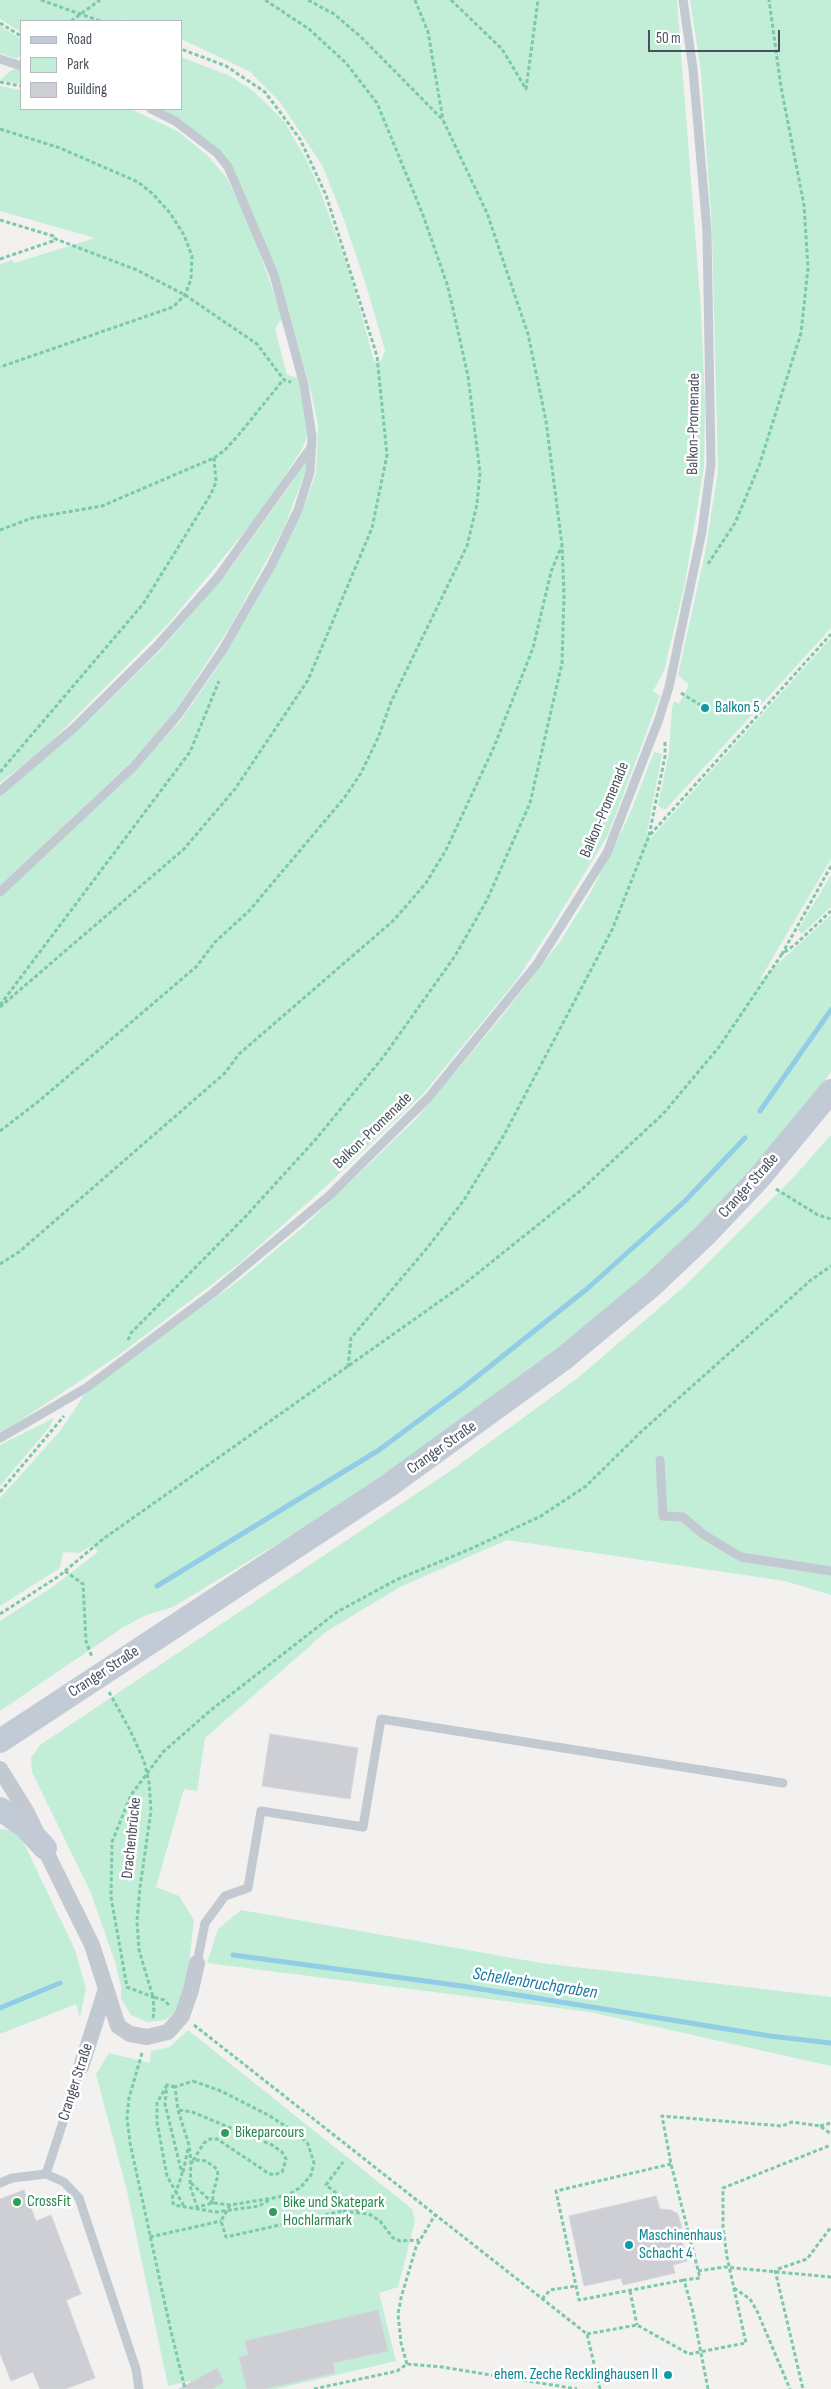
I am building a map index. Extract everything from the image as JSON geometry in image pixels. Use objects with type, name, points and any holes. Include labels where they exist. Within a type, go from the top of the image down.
[{"type":"main road","name":"Cranger Straße","points":[[0,1741],[388,1486],[472,1427],[563,1359],[651,1286],[706,1234],[759,1178],[831,1091]]},
{"type":"main road","points":[[0,1809],[25,1826],[45,1848]]},
{"type":"street","points":[[0,1769],[26,1811],[92,1945],[118,2026],[130,2034],[147,2037],[168,2032],[182,2016],[191,1990],[197,1963]]},
{"type":"street","name":"Cranger Straße","points":[[82,2067],[106,1989]]},
{"type":"lane","name":"Balkon-Promenade","points":[[0,1438],[86,1388],[213,1293],[329,1196],[430,1097],[537,964],[607,853],[659,719],[669,687],[702,531],[711,464],[707,231],[693,69],[683,0]]},
{"type":"lane","points":[[0,58],[20,66]]},
{"type":"lane","points":[[0,892],[133,767],[178,715],[222,651],[271,566],[298,510],[310,472],[312,436],[304,385],[274,275],[228,167],[217,153],[196,136],[153,110]]},
{"type":"lane","points":[[0,790],[74,728],[156,648],[223,570],[312,446]]},
{"type":"lane","points":[[660,1460],[663,1516],[683,1517],[704,1535],[741,1556],[831,1571]]},
{"type":"lane","points":[[197,1963],[205,1923],[225,1896],[248,1888],[261,1812],[363,1827],[381,1719],[783,1783]]},
{"type":"lane","name":"Cranger Straße","points":[[46,2174],[82,2067]]},
{"type":"lane","points":[[0,2183],[12,2178],[46,2174],[64,2182],[79,2198],[136,2369],[139,2389]]},
{"type":"path","points":[[41,0],[97,20]]},
{"type":"path","points":[[72,20],[100,0]]},
{"type":"path","points":[[0,1131],[39,1101],[197,966],[215,942],[249,911],[345,797],[361,773],[378,738],[391,702],[467,546],[480,473],[468,376],[448,287],[423,215],[377,103],[339,56],[309,29],[265,0]]},
{"type":"path","points":[[308,0],[334,14],[361,37],[443,120]]},
{"type":"path","points":[[125,1357],[125,1348],[131,1333],[246,1216],[316,1139],[384,1056],[455,956],[487,900],[530,803],[562,663],[564,595],[562,545],[546,421],[528,334],[488,213],[443,120],[428,32],[415,0]]},
{"type":"path","points":[[451,0],[502,49],[526,89],[538,0]]},
{"type":"path","points":[[690,585],[714,557],[735,523],[759,466],[801,333],[808,268],[804,206],[781,87],[769,0]]},
{"type":"path","points":[[0,23],[20,35]]},
{"type":"path","points":[[0,1006],[184,849],[235,789],[308,680],[372,528],[387,455],[377,356],[326,195],[300,139],[265,92],[226,66],[182,49]]},
{"type":"path","points":[[0,82],[20,86]]},
{"type":"path","points":[[0,129],[60,148],[138,182],[153,194],[170,213],[184,235],[192,256],[191,279],[185,295],[173,307],[0,367]]},
{"type":"path","points":[[0,220],[53,236],[53,238],[137,270],[185,295],[257,344],[284,380],[304,385]]},
{"type":"path","points":[[0,259],[53,241],[53,238]]},
{"type":"path","points":[[0,530],[32,518],[102,506],[214,458],[225,450],[284,380]]},
{"type":"path","points":[[0,772],[143,604],[212,494],[216,482],[214,458]]},
{"type":"path","points":[[0,1264],[19,1252],[225,1073],[239,1054],[394,920],[426,883],[446,850],[494,747],[533,648],[551,572],[562,545]]},
{"type":"path","points":[[649,836],[831,634]]},
{"type":"path","points":[[0,1006],[190,752],[224,669],[222,651]]},
{"type":"path","points":[[678,691],[705,708]]},
{"type":"path","points":[[348,1367],[350,1338],[446,1224],[464,1200],[504,1135],[612,930],[649,836],[665,756],[665,726],[659,719]]},
{"type":"path","points":[[0,1614],[65,1571],[103,1539],[470,1280],[580,1191],[662,1114],[719,1047],[782,954],[831,866]]},
{"type":"path","points":[[782,954],[797,943],[831,911]]},
{"type":"path","points":[[759,1178],[818,1215],[831,1219]]},
{"type":"path","points":[[600,2389],[587,2334],[164,2000],[127,1986],[111,1897],[112,1842],[131,1795],[163,1752],[211,1710],[337,1612],[396,1580],[541,1516],[586,1486],[642,1431],[796,1293],[831,1266]]},
{"type":"path","points":[[0,1492],[53,1432],[86,1388]]},
{"type":"path","points":[[65,1571],[83,1584],[86,1641],[95,1664]]},
{"type":"path","name":"Drachenbrücke","points":[[106,1687],[137,1745],[144,1761],[149,1782],[151,1811],[137,1921],[140,1950],[153,1997]]},
{"type":"path","points":[[153,1997],[154,2012],[129,2098],[127,2118],[130,2143],[150,2237],[185,2389]]},
{"type":"path","points":[[167,2085],[175,2087],[193,2081],[221,2091],[268,2115],[298,2134],[308,2144],[314,2163],[311,2175],[301,2187],[288,2195],[230,2205],[213,2203],[185,2208],[174,2205],[172,2200],[182,2174],[189,2146]]},
{"type":"path","points":[[167,2085],[164,2104],[182,2174]]},
{"type":"path","points":[[167,2085],[157,2103],[157,2122],[167,2176],[185,2208]]},
{"type":"path","points":[[175,2087],[178,2110],[192,2162],[191,2183],[197,2207]]},
{"type":"path","points":[[178,2110],[192,2112],[272,2145],[282,2152],[286,2159],[282,2172],[274,2175],[268,2174],[218,2139],[210,2139],[204,2143],[192,2162]]},
{"type":"path","points":[[671,2164],[556,2191],[580,2300],[700,2278],[671,2164],[662,2116],[782,2126],[792,2122],[820,2126],[831,2123]]},
{"type":"path","points":[[820,2126],[831,2134]]},
{"type":"path","points":[[587,2334],[637,2325],[689,2354],[746,2343],[727,2257],[723,2227],[723,2188],[831,2145]]},
{"type":"path","points":[[192,2162],[198,2160],[206,2161],[217,2169],[218,2175],[213,2193],[213,2203]]},
{"type":"path","points":[[343,2162],[326,2184],[360,2212]]},
{"type":"path","points":[[191,2183],[213,2203]]},
{"type":"path","points":[[197,2207],[210,2211],[244,2210],[259,2206],[274,2198]]},
{"type":"path","points":[[342,2211],[350,2204]]},
{"type":"path","points":[[230,2205],[221,2221],[226,2237],[342,2211],[369,2214],[380,2222],[393,2238],[400,2241],[419,2240]]},
{"type":"path","points":[[408,2364],[401,2343],[398,2314],[407,2273],[419,2240],[435,2215]]},
{"type":"path","points":[[150,2237],[221,2221]]},
{"type":"path","points":[[775,2270],[807,2260],[831,2227]]},
{"type":"path","points":[[698,2271],[724,2267],[831,2276]]},
{"type":"path","points":[[775,2270],[803,2389]]},
{"type":"path","points":[[684,2280],[708,2389]]},
{"type":"path","points":[[542,2299],[550,2290],[576,2286]]},
{"type":"path","points":[[734,2288],[750,2300],[757,2311],[790,2389]]},
{"type":"path","points":[[630,2291],[637,2325]]},
{"type":"path","points":[[314,2389],[398,2371],[408,2364],[442,2367],[577,2389]]},
{"type":"green space","points":[[0,0],[677,0],[701,310],[705,404],[704,466],[685,583],[664,671],[653,691],[660,696],[608,835],[516,981],[423,1094],[323,1189],[240,1263],[119,1355],[0,1434],[0,897],[134,771],[182,719],[216,669],[269,579],[303,509],[316,473],[318,425],[311,391],[279,280],[243,190],[222,156],[153,110],[182,110],[182,57],[228,75],[252,90],[284,121],[308,163],[321,193],[351,277],[374,361],[381,361],[385,350],[343,217],[322,165],[280,102],[249,71],[182,39],[182,20],[20,20],[20,31],[0,19]]},
{"type":"green space","points":[[690,0],[831,0],[831,628],[665,810],[658,806],[669,752],[672,708],[674,701],[679,704],[689,685],[678,675],[705,553],[718,471],[712,230],[701,72]]},
{"type":"green space","points":[[0,26],[20,38],[20,56],[16,59],[0,53]]},
{"type":"green space","points":[[20,69],[20,84],[0,80],[12,70]]},
{"type":"green space","points":[[0,86],[20,90],[20,110],[133,110],[179,132],[208,156],[226,177],[249,222],[283,320],[280,321],[275,329],[287,375],[298,378],[306,410],[308,434],[302,449],[261,512],[168,624],[46,747],[0,783],[0,264],[12,260],[14,263],[95,238],[0,211]]},
{"type":"green space","points":[[306,457],[306,470],[284,528],[233,622],[174,713],[129,764],[0,886],[0,795],[77,731],[160,651],[231,567],[291,484]]},
{"type":"green space","points":[[831,638],[831,859],[759,981],[831,915],[831,1071],[829,1075],[749,1173],[712,1212],[659,1264],[562,1346],[453,1428],[315,1521],[173,1607],[146,1615],[122,1628],[0,1711],[0,1621],[51,1588],[98,1552],[92,1545],[80,1553],[63,1552],[60,1568],[0,1606],[0,1498],[61,1430],[86,1392],[242,1278],[302,1228],[416,1119],[504,1014],[561,940],[591,892],[629,816],[654,752],[662,754],[647,833],[650,839]]},
{"type":"green space","points":[[831,875],[831,907],[802,934],[798,930]]},
{"type":"green space","points":[[831,1135],[831,1595],[785,1581],[507,1540],[400,1587],[327,1631],[205,1738],[197,1791],[184,1789],[156,1887],[179,1896],[194,1920],[188,1972],[180,2009],[165,2020],[147,2022],[131,2015],[121,1999],[121,1986],[115,1962],[91,1893],[32,1772],[31,1758],[40,1745],[449,1472],[579,1377],[686,1285],[791,1180]]},
{"type":"green space","points":[[54,1418],[48,1429],[0,1486],[0,1445]]},
{"type":"green space","points":[[0,1829],[18,1831],[75,1950],[86,1989],[80,2017],[76,2004],[0,2034]]},
{"type":"green space","points":[[241,1910],[541,1963],[831,1997],[831,2066],[590,2012],[207,1963],[218,1929]]},
{"type":"green space","name":"Bike und Skatepark Hochlarmark","points":[[188,2030],[412,2209],[415,2221],[398,2287],[379,2293],[396,2361],[276,2389],[196,2389],[190,2381],[168,2386],[127,2191],[96,2074],[109,2053],[150,2063],[151,2051],[170,2047]]},
{"type":"building","points":[[270,1734],[358,1748],[350,1799],[262,1786]]},
{"type":"building","points":[[24,2190],[36,2221],[51,2215],[81,2294],[66,2300],[95,2378],[65,2389],[40,2389],[33,2372],[11,2381],[0,2353],[0,2199]]},
{"type":"building","name":"Maschinenhaus Schacht 4","points":[[656,2196],[660,2209],[671,2210],[678,2214],[682,2228],[679,2228],[687,2261],[673,2265],[675,2273],[623,2285],[621,2278],[584,2286],[569,2216]]},
{"type":"building","points":[[378,2310],[388,2351],[333,2363],[335,2373],[265,2389],[247,2389],[239,2357],[248,2355],[245,2341]]},
{"type":"building","points":[[217,2368],[224,2382],[212,2389],[179,2389]]},
{"type":"waterway","points":[[760,1111],[831,1010]]},
{"type":"waterway","points":[[157,1586],[379,1450],[464,1387],[588,1288],[685,1201],[745,1138]]},
{"type":"waterway","name":"Schellenbruchgraben","points":[[233,1955],[462,1986],[770,2036],[831,2043]]},
{"type":"waterway","name":"Schellenbruchgraben","points":[[0,2008],[60,1983]]},
{"type":"place","name":"Balkon 5","points":[[705,708]]},
{"type":"place","name":"Bikeparcours","points":[[225,2133]]},
{"type":"place","name":"CrossFit","points":[[17,2202]]},
{"type":"place","name":"Bike und Skatepark Hochlarmark","points":[[273,2212]]},
{"type":"place","name":"Maschinenhaus Schacht 4","points":[[629,2245]]},
{"type":"place","name":"ehem. Zeche Recklinghausen II","points":[[668,2375]]}]
